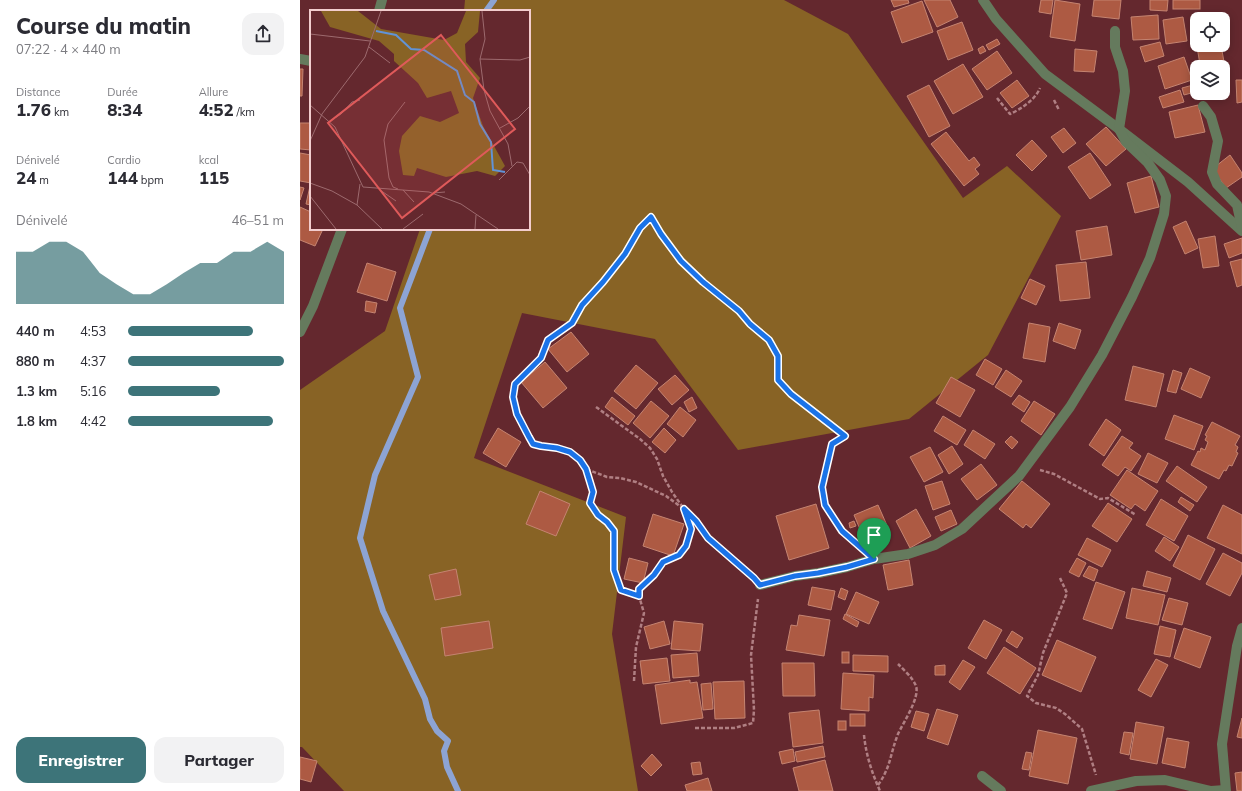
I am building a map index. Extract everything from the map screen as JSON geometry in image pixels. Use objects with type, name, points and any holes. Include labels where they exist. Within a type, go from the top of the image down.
[{"type":"street","points":[[379,10],[382,0]]},
{"type":"street","points":[[975,0],[996,19],[1045,74],[1188,182],[1242,231]]},
{"type":"street","points":[[983,0],[996,19]]},
{"type":"street","points":[[760,585],[795,576],[847,567],[874,559],[908,554],[935,545],[962,529],[1019,476],[1070,407],[1102,355],[1150,258],[1164,214],[1166,196],[1160,180],[1148,163],[1126,142],[1119,129],[1125,91],[1123,71],[1115,47],[1115,32]]},
{"type":"street","points":[[300,59],[310,61]]},
{"type":"street","points":[[1203,106],[1211,117],[1218,141],[1212,172],[1217,184],[1237,205],[1242,228]]},
{"type":"street","points":[[300,332],[313,306],[342,230]]},
{"type":"street","points":[[1096,790],[1136,781],[1165,780],[1211,791],[1226,791],[1222,744],[1242,628]]},
{"type":"street","points":[[982,776],[1001,791]]},
{"type":"path","points":[[997,98],[1010,114],[1020,109],[1039,91],[1045,74]]},
{"type":"path","points":[[1045,74],[1048,89],[1059,110]]},
{"type":"path","points":[[639,596],[621,590],[614,570],[614,531],[607,522],[598,515],[590,503],[593,492],[586,469],[580,460],[570,452],[533,444],[517,414],[513,397],[515,384],[541,358],[548,340],[572,323],[582,305],[603,282],[625,254],[640,228],[651,217],[661,234],[681,261],[703,282],[739,311],[750,324],[769,340],[778,356],[778,380],[791,394],[845,436],[832,444],[822,487],[825,505],[842,531],[874,559]]},
{"type":"path","points":[[596,407],[650,448],[657,459],[663,476],[684,509],[691,529],[686,546],[679,555],[663,562],[654,575],[639,589],[639,596],[644,613],[636,647],[634,681]]},
{"type":"path","points":[[586,469],[607,477],[620,478],[636,482],[666,496],[684,509],[696,521],[708,538],[760,585],[751,655],[754,710],[753,723],[734,728],[695,728]]},
{"type":"path","points":[[1019,476],[1036,469],[1054,474],[1100,499],[1108,498],[1136,515]]},
{"type":"path","points":[[1060,578],[1067,593],[1043,653],[1038,675],[1027,696],[1036,703],[1056,708],[1082,729],[1096,790]]},
{"type":"path","points":[[878,785],[889,766],[897,738],[916,694],[916,686],[898,664]]},
{"type":"path","points":[[864,735],[866,751],[880,791]]},
{"type":"shaded area","points":[[465,0],[784,0],[848,34],[963,198],[1007,166],[1061,216],[988,355],[909,419],[738,450],[655,339],[522,313],[474,458],[626,517],[612,634],[638,791],[344,791],[302,747],[300,747],[300,390],[385,331],[420,230],[530,230],[530,10],[464,10]]},
{"type":"building","points":[[891,0],[908,0],[909,3],[894,7]]},
{"type":"building","points":[[924,0],[950,0],[958,17],[937,27]]},
{"type":"building","points":[[1041,0],[1053,0],[1051,14],[1039,12]]},
{"type":"building","points":[[1055,0],[1080,4],[1075,41],[1050,37]]},
{"type":"building","points":[[1094,0],[1121,0],[1119,19],[1092,16]]},
{"type":"building","points":[[1150,0],[1168,0],[1167,11],[1150,10]]},
{"type":"building","points":[[1173,0],[1200,0],[1200,9],[1173,9]]},
{"type":"building","points":[[922,1],[933,32],[902,43],[891,12]]},
{"type":"building","points":[[1158,15],[1159,39],[1133,40],[1131,17]]},
{"type":"building","points":[[1183,17],[1187,41],[1166,44],[1163,20]]},
{"type":"building","points":[[962,22],[973,50],[948,60],[937,31]]},
{"type":"building","points":[[997,39],[1000,44],[989,50],[986,45]]},
{"type":"building","points":[[1160,42],[1164,56],[1145,62],[1140,47]]},
{"type":"building","points":[[983,46],[986,51],[980,54],[978,49]]},
{"type":"building","points":[[1075,49],[1097,51],[1094,72],[1074,71]]},
{"type":"building","points":[[997,51],[1012,73],[987,90],[972,69]]},
{"type":"building","points":[[1198,52],[1222,52],[1224,60],[1199,60]]},
{"type":"building","points":[[1184,57],[1190,74],[1190,81],[1165,89],[1158,66]]},
{"type":"building","points":[[963,64],[983,97],[953,114],[934,81]]},
{"type":"building","points":[[300,69],[303,69],[302,96],[300,96]]},
{"type":"building","points":[[1017,80],[1029,96],[1012,108],[1000,93]]},
{"type":"building","points":[[1236,80],[1242,80],[1242,102],[1237,103]]},
{"type":"building","points":[[929,85],[950,126],[929,137],[907,96]]},
{"type":"building","points":[[1190,86],[1190,93],[1184,95],[1182,88]]},
{"type":"building","points":[[1180,90],[1184,102],[1163,108],[1159,97]]},
{"type":"building","points":[[1198,105],[1205,132],[1175,138],[1169,112]]},
{"type":"building","points":[[300,123],[310,123],[310,150],[300,149]]},
{"type":"building","points":[[1106,127],[1126,149],[1106,166],[1086,144]]},
{"type":"building","points":[[1064,128],[1076,143],[1063,153],[1051,137]]},
{"type":"building","points":[[946,132],[969,161],[974,157],[980,165],[975,169],[979,174],[964,186],[931,144]]},
{"type":"building","points":[[1032,140],[1047,156],[1032,171],[1016,155]]},
{"type":"building","points":[[300,153],[310,155],[310,183],[300,181]]},
{"type":"building","points":[[1090,153],[1111,185],[1090,199],[1068,167]]},
{"type":"building","points":[[1230,155],[1242,173],[1242,177],[1226,188],[1216,174],[1216,166]]},
{"type":"building","points":[[1151,176],[1159,207],[1135,213],[1127,183]]},
{"type":"building","points":[[310,186],[310,205],[306,204]]},
{"type":"building","points":[[300,187],[304,188],[300,200]]},
{"type":"building","points":[[300,207],[310,212],[310,230],[323,230],[315,246],[300,240]]},
{"type":"building","points":[[1186,221],[1198,248],[1185,254],[1173,227]]},
{"type":"building","points":[[1107,226],[1112,255],[1081,260],[1076,231]]},
{"type":"building","points":[[1215,236],[1219,266],[1203,268],[1198,239]]},
{"type":"building","points":[[1242,238],[1242,253],[1229,258],[1224,244]]},
{"type":"building","points":[[1242,259],[1242,285],[1237,287],[1230,262]]},
{"type":"building","points":[[1086,262],[1090,298],[1060,301],[1056,265]]},
{"type":"building","points":[[367,263],[396,272],[387,301],[357,292]]},
{"type":"building","points":[[1030,279],[1045,286],[1036,305],[1021,298]]},
{"type":"building","points":[[366,301],[377,303],[375,313],[365,311]]},
{"type":"building","points":[[1029,323],[1050,327],[1045,362],[1023,358]]},
{"type":"building","points":[[1059,323],[1081,330],[1075,349],[1053,341]]},
{"type":"building","points":[[571,332],[589,354],[567,372],[548,349]]},
{"type":"building","points":[[985,359],[1002,369],[993,385],[976,375]]},
{"type":"building","points":[[545,362],[567,388],[543,408],[521,382]]},
{"type":"building","points":[[636,365],[658,383],[636,409],[614,391]]},
{"type":"building","points":[[1133,366],[1164,374],[1156,407],[1125,400]]},
{"type":"building","points":[[1190,368],[1210,377],[1201,398],[1181,389]]},
{"type":"building","points":[[1006,370],[1022,381],[1011,397],[995,387]]},
{"type":"building","points":[[1173,370],[1182,373],[1176,393],[1167,391]]},
{"type":"building","points":[[675,375],[689,390],[672,405],[658,389]]},
{"type":"building","points":[[951,377],[975,390],[960,417],[936,403]]},
{"type":"building","points":[[1019,395],[1030,402],[1024,412],[1012,404]]},
{"type":"building","points":[[612,397],[635,416],[628,425],[605,407]]},
{"type":"building","points":[[692,397],[697,408],[689,412],[684,402]]},
{"type":"building","points":[[651,401],[669,416],[650,438],[633,423]]},
{"type":"building","points":[[1034,401],[1055,414],[1041,435],[1021,421]]},
{"type":"building","points":[[680,407],[696,420],[683,437],[667,424]]},
{"type":"building","points":[[1174,415],[1203,426],[1194,450],[1165,439]]},
{"type":"building","points":[[943,416],[966,430],[957,445],[934,431]]},
{"type":"building","points":[[1106,419],[1121,430],[1104,456],[1089,445]]},
{"type":"building","points":[[1212,422],[1240,436],[1235,445],[1238,447],[1236,452],[1238,453],[1232,466],[1229,465],[1226,471],[1224,470],[1219,479],[1191,465],[1198,451],[1200,452],[1201,448],[1205,450],[1208,442],[1205,440],[1207,436],[1205,435]]},
{"type":"building","points":[[498,428],[521,442],[506,467],[483,453]]},
{"type":"building","points":[[664,428],[676,440],[665,453],[652,442]]},
{"type":"building","points":[[973,430],[995,444],[985,459],[964,445]]},
{"type":"building","points":[[1011,436],[1018,442],[1012,449],[1005,442]]},
{"type":"building","points":[[1122,436],[1133,443],[1129,448],[1141,456],[1131,471],[1125,467],[1118,476],[1102,465]]},
{"type":"building","points":[[952,446],[963,464],[949,474],[938,455]]},
{"type":"building","points":[[930,447],[943,472],[924,482],[910,457]]},
{"type":"building","points":[[1148,453],[1168,463],[1157,483],[1138,474]]},
{"type":"building","points":[[981,464],[997,485],[977,500],[961,479]]},
{"type":"building","points":[[1177,466],[1207,487],[1197,502],[1166,481]]},
{"type":"building","points":[[1127,470],[1158,491],[1145,511],[1135,504],[1131,509],[1110,495]]},
{"type":"building","points":[[942,481],[950,504],[933,510],[925,486]]},
{"type":"building","points":[[1022,481],[1050,504],[1031,528],[1026,524],[1023,528],[999,509]]},
{"type":"building","points":[[540,491],[570,504],[556,536],[526,524]]},
{"type":"building","points":[[1181,497],[1194,505],[1190,511],[1178,502]]},
{"type":"building","points":[[1161,499],[1188,516],[1174,541],[1146,525]]},
{"type":"building","points":[[1108,503],[1132,519],[1117,542],[1092,526]]},
{"type":"building","points":[[816,504],[829,548],[789,560],[776,516]]},
{"type":"building","points":[[878,505],[889,530],[865,541],[854,515]]},
{"type":"building","points":[[1223,505],[1242,515],[1242,554],[1207,538]]},
{"type":"building","points":[[916,509],[931,536],[910,548],[896,521]]},
{"type":"building","points":[[951,510],[957,524],[941,531],[935,517]]},
{"type":"building","points":[[653,514],[684,524],[673,556],[643,546]]},
{"type":"building","points":[[854,521],[856,526],[850,528],[849,523]]},
{"type":"building","points":[[1188,535],[1215,549],[1200,580],[1173,566]]},
{"type":"building","points":[[1164,537],[1179,547],[1170,561],[1155,551]]},
{"type":"building","points":[[1087,538],[1111,550],[1102,567],[1078,555]]},
{"type":"building","points":[[1223,553],[1242,563],[1242,573],[1230,596],[1206,584]]},
{"type":"building","points":[[629,558],[648,563],[643,583],[624,579]]},
{"type":"building","points":[[1077,558],[1086,563],[1079,577],[1069,572]]},
{"type":"building","points":[[909,560],[913,585],[888,590],[883,565]]},
{"type":"building","points":[[1089,566],[1098,570],[1094,581],[1083,576]]},
{"type":"building","points":[[456,569],[461,595],[435,600],[429,575]]},
{"type":"building","points":[[1147,571],[1171,578],[1167,592],[1143,586]]},
{"type":"building","points":[[1096,582],[1125,592],[1112,629],[1083,619]]},
{"type":"building","points":[[812,587],[835,591],[831,610],[808,605]]},
{"type":"building","points":[[841,588],[848,591],[845,600],[838,597]]},
{"type":"building","points":[[1132,588],[1165,595],[1158,625],[1126,618]]},
{"type":"building","points":[[856,592],[879,602],[869,624],[846,614]]},
{"type":"building","points":[[1169,598],[1188,603],[1182,625],[1162,620]]},
{"type":"building","points":[[845,614],[859,622],[857,627],[843,619]]},
{"type":"building","points":[[799,615],[830,620],[824,656],[786,650],[791,625],[797,626]]},
{"type":"building","points":[[984,620],[1002,630],[986,659],[968,648]]},
{"type":"building","points":[[489,621],[493,648],[445,656],[441,628]]},
{"type":"building","points":[[664,621],[670,644],[650,649],[644,627]]},
{"type":"building","points":[[674,621],[703,624],[700,651],[671,649]]},
{"type":"building","points":[[1160,626],[1176,630],[1170,657],[1154,654]]},
{"type":"building","points":[[1184,628],[1211,637],[1200,668],[1174,658]]},
{"type":"building","points":[[1012,631],[1023,638],[1017,648],[1006,641]]},
{"type":"building","points":[[1057,640],[1096,657],[1081,692],[1042,675]]},
{"type":"building","points":[[1004,647],[1036,668],[1020,694],[987,673]]},
{"type":"building","points":[[842,652],[849,652],[849,663],[842,663]]},
{"type":"building","points":[[697,653],[699,676],[673,678],[671,655]]},
{"type":"building","points":[[853,655],[888,656],[888,672],[853,671]]},
{"type":"building","points":[[667,658],[670,681],[643,684],[640,661]]},
{"type":"building","points":[[1156,659],[1168,665],[1151,697],[1138,690]]},
{"type":"building","points":[[963,660],[975,667],[960,690],[949,682]]},
{"type":"building","points":[[782,663],[814,663],[815,696],[783,696]]},
{"type":"building","points":[[945,665],[945,675],[935,675],[935,666]]},
{"type":"building","points":[[843,673],[874,675],[873,698],[869,697],[869,711],[841,709]]},
{"type":"building","points":[[690,680],[690,683],[697,682],[703,718],[661,724],[655,685]]},
{"type":"building","points":[[744,681],[745,718],[715,719],[713,682]]},
{"type":"building","points":[[711,683],[713,709],[703,710],[701,684]]},
{"type":"building","points":[[937,709],[958,715],[948,745],[927,738]]},
{"type":"building","points":[[819,710],[823,743],[793,747],[789,713]]},
{"type":"building","points":[[916,711],[929,714],[924,731],[911,727]]},
{"type":"building","points":[[850,714],[865,714],[865,726],[850,726]]},
{"type":"building","points":[[1242,718],[1242,738],[1237,737]]},
{"type":"building","points":[[838,721],[846,721],[846,730],[838,730]]},
{"type":"building","points":[[1136,722],[1164,727],[1157,764],[1130,759]]},
{"type":"building","points":[[1038,730],[1077,738],[1068,784],[1029,776]]},
{"type":"building","points":[[1124,732],[1133,733],[1129,755],[1120,753]]},
{"type":"building","points":[[1167,738],[1189,742],[1185,768],[1162,763]]},
{"type":"building","points":[[823,746],[825,757],[797,762],[795,752]]},
{"type":"building","points":[[793,749],[795,761],[782,764],[779,752]]},
{"type":"building","points":[[1026,752],[1032,753],[1029,770],[1022,769]]},
{"type":"building","points":[[652,754],[662,765],[651,776],[641,766]]},
{"type":"building","points":[[300,757],[317,761],[311,782],[300,779]]},
{"type":"building","points":[[825,760],[833,791],[799,791],[793,768]]},
{"type":"building","points":[[700,762],[702,774],[693,775],[691,763]]},
{"type":"building","points":[[1242,772],[1242,791],[1237,791],[1235,773]]},
{"type":"building","points":[[708,778],[712,791],[687,791],[685,785]]},
{"type":"waterway","points":[[487,10],[494,0]]},
{"type":"waterway","points":[[430,230],[400,308],[418,377],[375,475],[360,538],[383,611],[425,699],[430,719],[437,731],[448,741],[444,751],[447,767],[458,791]]},
{"type":"route","points":[[651,217],[661,234],[681,261],[720,297],[739,311],[750,324],[769,340],[778,356],[778,380],[791,394],[845,436],[832,444],[822,487],[825,505],[835,518],[842,531],[874,559],[847,567],[795,576],[760,585],[708,538],[696,521],[684,509],[691,529],[686,546],[679,555],[663,562],[654,575],[639,589],[639,596],[621,590],[614,570],[614,531],[607,522],[598,515],[590,503],[593,492],[586,469],[580,460],[570,452],[533,444],[517,414],[513,397],[515,384],[541,358],[548,340],[572,323],[582,305],[603,282],[625,254],[640,228],[651,217]]}]
